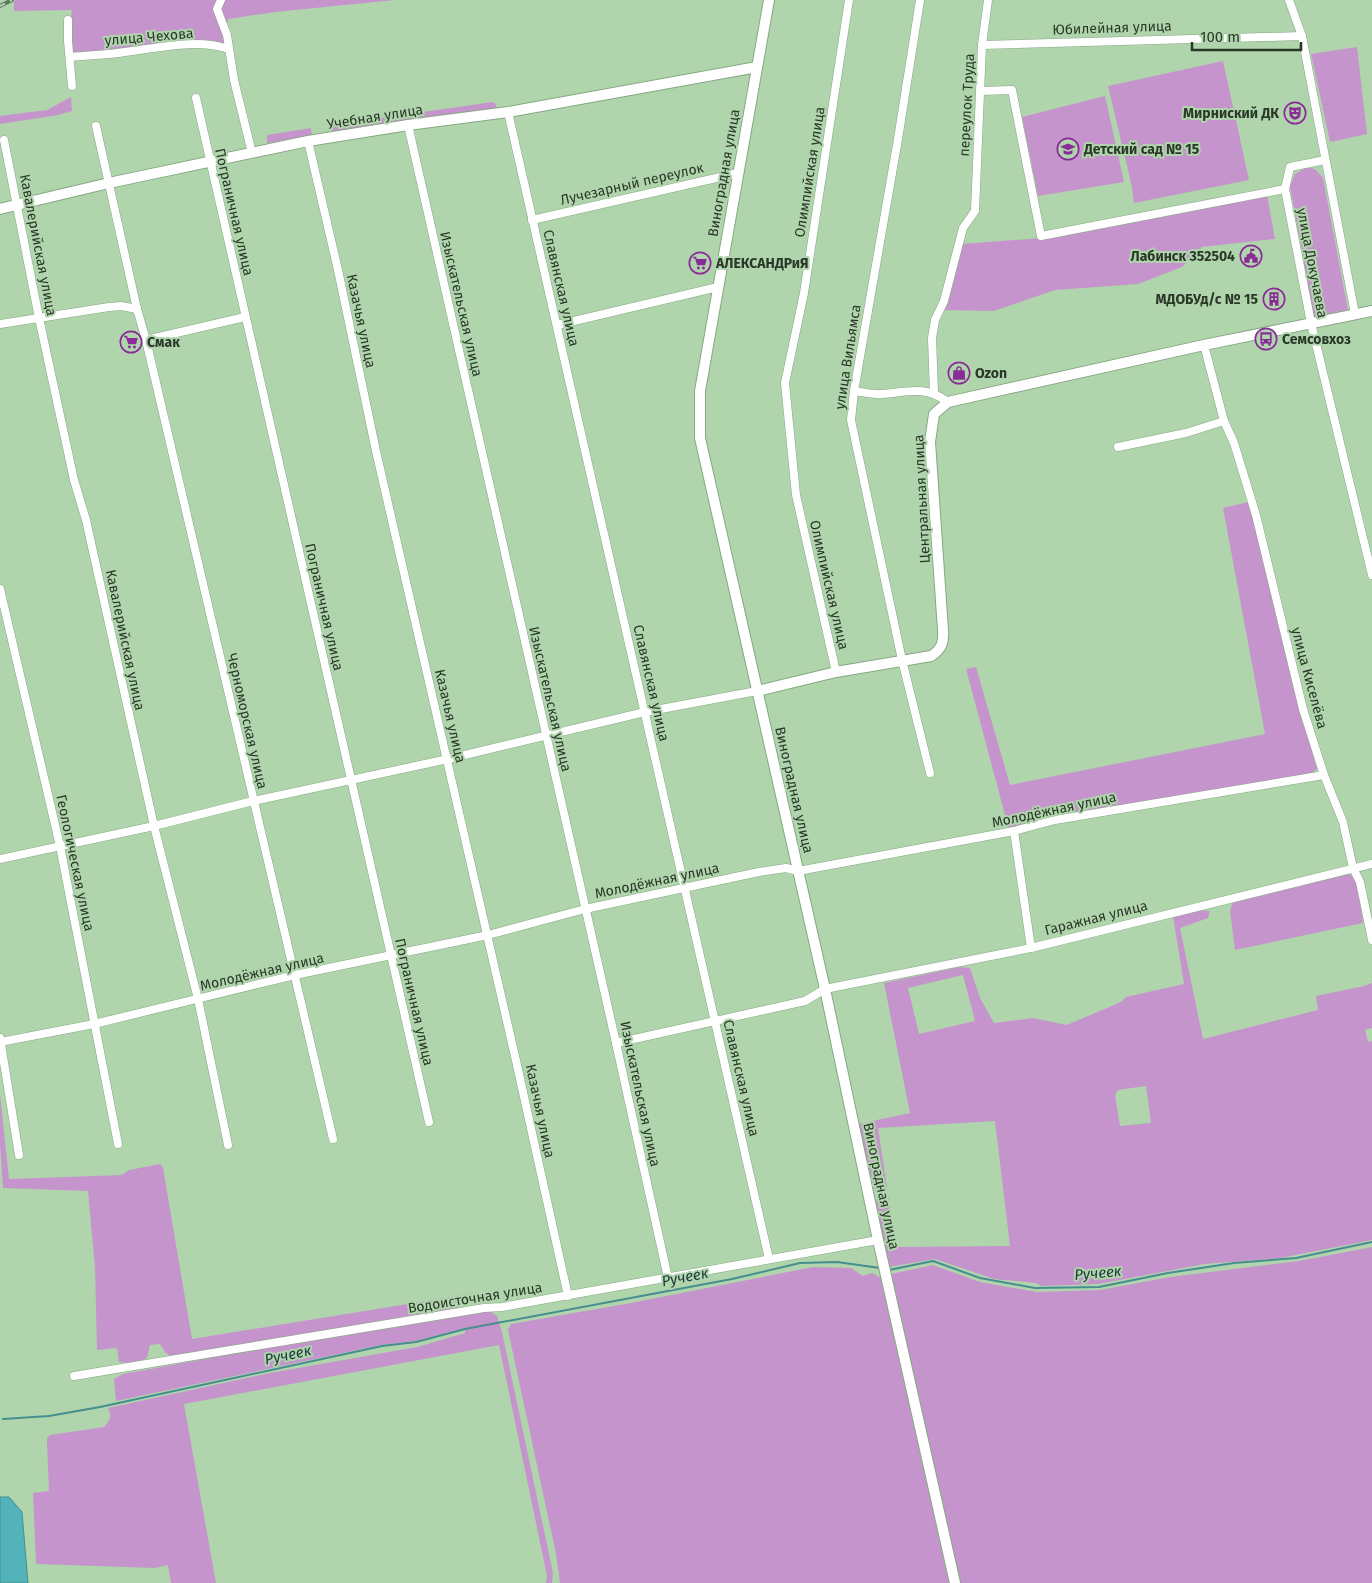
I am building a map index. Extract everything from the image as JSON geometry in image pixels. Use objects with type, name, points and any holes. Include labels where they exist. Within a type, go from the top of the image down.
[{"type":"street","points":[[220,0],[217,8],[228,35],[234,80],[252,153]]},
{"type":"street","name":"Виноградная улица","points":[[768,0],[700,391],[700,438],[825,989],[878,1240],[955,1583]]},
{"type":"street","name":"Олимпийская улица","points":[[836,672],[796,495],[785,383],[804,293],[849,0]]},
{"type":"street","name":"улица Вильямса","points":[[920,0],[854,391],[851,420],[902,660],[930,773]]},
{"type":"street","name":"переулок Труда","points":[[934,393],[932,338],[935,320],[944,301],[963,228],[975,212],[982,45],[988,0]]},
{"type":"street","points":[[1289,0],[1302,36],[1356,314]]},
{"type":"street","points":[[68,20],[72,86]]},
{"type":"street","name":"Юбилейная улица","points":[[982,45],[1302,36]]},
{"type":"street","name":"улица Чехова","points":[[71,57],[185,44],[219,46],[229,49]]},
{"type":"street","name":"Учебная улица","points":[[0,209],[108,183],[308,142],[408,125],[508,112],[757,67]]},
{"type":"street","points":[[980,91],[1012,90],[1040,236],[1285,189],[1290,167],[1325,160]]},
{"type":"street","name":"Пограничная улица","points":[[196,98],[429,1122]]},
{"type":"street","name":"Славянская улица","points":[[508,112],[769,1259]]},
{"type":"street","name":"Изыскательская улица","points":[[408,125],[668,1278]]},
{"type":"street","name":"Черноморская улица","points":[[96,126],[333,1139]]},
{"type":"street","name":"Кавалерийская улица","points":[[4,140],[39,318],[74,480],[86,520],[154,826],[198,999],[228,1145]]},
{"type":"street","name":"Казачья улица","points":[[308,142],[338,270],[376,451],[488,935],[568,1296]]},
{"type":"street","name":"Лучезарный переулок","points":[[532,220],[738,173]]},
{"type":"street","name":"улица Докучаева","points":[[1285,189],[1311,323],[1372,575]]},
{"type":"street","points":[[557,325],[718,286]]},
{"type":"street","points":[[0,324],[109,307],[122,306],[138,309]]},
{"type":"street","points":[[854,391],[879,394],[908,390],[934,393],[948,402],[1204,345],[1372,311]]},
{"type":"street","points":[[146,340],[245,317]]},
{"type":"street","name":"улица Киселёва","points":[[1204,345],[1224,421],[1234,443],[1251,499],[1303,709],[1324,775],[1343,822],[1353,868],[1360,882],[1372,940]]},
{"type":"street","name":"Центральная улица","points":[[757,691],[836,672],[931,656],[941,647],[944,638],[930,442],[934,414],[948,402]]},
{"type":"street","points":[[1118,447],[1186,433],[1224,421]]},
{"type":"street","name":"Геологическая улица","points":[[0,589],[60,846],[118,1144]]},
{"type":"street","points":[[0,859],[154,826],[350,779],[448,759],[645,712],[757,691]]},
{"type":"street","name":"Молодёжная улица","points":[[0,1041],[94,1024],[295,976],[488,935],[585,909],[759,872],[786,868],[798,870],[1014,831],[1055,820],[1324,775]]},
{"type":"street","points":[[1014,831],[1031,948]]},
{"type":"street","name":"Гаражная улица","points":[[616,1043],[805,1001],[825,989],[1031,948],[1372,864]]},
{"type":"street","points":[[0,1041],[18,1155]]},
{"type":"street","name":"Водоисточная улица","points":[[74,1376],[568,1296],[878,1240]]},
{"type":"shaded area","points":[[217,0],[214,9],[223,29],[226,45],[73,54],[70,22],[72,10],[14,11],[14,1]]},
{"type":"shaded area","points":[[224,0],[395,0],[275,12],[228,19],[227,25],[222,19],[220,7]]},
{"type":"shaded area","points":[[1357,47],[1367,134],[1330,142],[1311,54]]},
{"type":"shaded area","points":[[1223,61],[1249,180],[1134,203],[1132,187],[1108,86]]},
{"type":"shaded area","points":[[1105,96],[1124,182],[1038,196],[1022,117]]},
{"type":"shaded area","points":[[71,97],[72,111],[0,124],[0,116],[47,110]]},
{"type":"shaded area","points":[[493,102],[497,109],[332,133],[331,125]]},
{"type":"shaded area","points":[[311,128],[312,136],[267,143],[267,135]]},
{"type":"shaded area","points":[[1307,167],[1315,169],[1323,178],[1348,310],[1314,319],[1290,186],[1295,174]]},
{"type":"shaded area","points":[[1267,195],[1275,239],[1202,247],[1182,267],[1138,284],[1055,290],[994,311],[942,310],[960,244],[1042,238]]},
{"type":"shaded area","points":[[1249,502],[1301,714],[1317,769],[1311,774],[1031,821],[1009,830],[966,669],[976,667],[1010,785],[1265,734],[1223,508]]},
{"type":"shaded area","points":[[1344,874],[1351,875],[1358,885],[1363,923],[1235,950],[1230,911],[1233,901]]},
{"type":"shaded area","points":[[1196,910],[1210,911],[1208,918],[1180,928],[1203,1039],[1318,1010],[1316,996],[1372,983],[1372,1028],[1365,1030],[1368,1042],[1372,1041],[1372,1240],[1280,1258],[1205,1264],[1098,1284],[1041,1286],[1036,1283],[994,1279],[935,1259],[889,1267],[876,1201],[881,1195],[888,1196],[897,1247],[1010,1246],[995,1121],[878,1128],[887,1187],[882,1190],[874,1189],[858,1124],[910,1113],[884,983],[960,967],[970,968],[980,998],[994,1023],[1033,1018],[1067,1025],[1121,1002],[1126,997],[1184,984],[1173,916]],"holes":[[[963,975],[975,1021],[919,1034],[908,988]],[[1146,1086],[1151,1123],[1120,1126],[1115,1095],[1118,1090]]]},
{"type":"shaded area","points":[[0,1094],[9,1179],[122,1175],[129,1170],[160,1164],[163,1168],[192,1339],[469,1294],[457,1309],[170,1356],[160,1344],[150,1345],[147,1358],[141,1361],[119,1362],[117,1348],[97,1350],[95,1268],[88,1191],[3,1188],[0,1144]]},
{"type":"shaded area","points":[[1372,1247],[1372,1583],[959,1583],[891,1274],[933,1265],[980,1282],[1037,1292],[1100,1290],[1170,1277],[1299,1261]]},
{"type":"shaded area","points":[[813,1267],[851,1268],[863,1276],[872,1273],[881,1278],[949,1583],[560,1583],[556,1554],[508,1330],[511,1324],[631,1303]]},
{"type":"shaded area","points":[[490,1311],[497,1316],[502,1332],[553,1573],[552,1583],[546,1583],[547,1576],[499,1345],[184,1404],[216,1583],[171,1583],[168,1565],[155,1568],[36,1564],[33,1493],[49,1491],[47,1438],[50,1435],[104,1427],[110,1418],[108,1408],[270,1373],[417,1347],[465,1333],[465,1328],[415,1341],[381,1345],[116,1401],[114,1379],[123,1374],[232,1354]]},
{"type":"water","points":[[0,1497],[9,1497],[22,1512],[28,1583],[0,1583]]},
{"type":"waterway","name":"Ручеек","points":[[889,1270],[933,1261],[980,1278],[1035,1288],[1099,1287],[1168,1273],[1234,1263],[1296,1258],[1372,1242]]},
{"type":"waterway","name":"Ручеек","points":[[3,1419],[49,1416],[100,1407],[382,1346],[416,1342],[465,1329],[732,1279],[800,1263],[837,1262],[880,1268]]},
{"type":"railway","points":[[0,6],[12,0]]},
{"type":"place","name":"Мирниский ДК","points":[[1295,113]]},
{"type":"place","name":"Детский сад № 15","points":[[1068,149]]},
{"type":"place","name":"Лабинск 352504","points":[[1251,256]]},
{"type":"place","name":"АЛЕКСАНДРиЯ","points":[[700,263]]},
{"type":"place","name":"МДОБУд/с № 15","points":[[1274,299]]},
{"type":"place","name":"Семсовхоз","points":[[1266,339]]},
{"type":"place","name":"Смак","points":[[131,342]]},
{"type":"place","name":"Ozon","points":[[959,373]]}]
